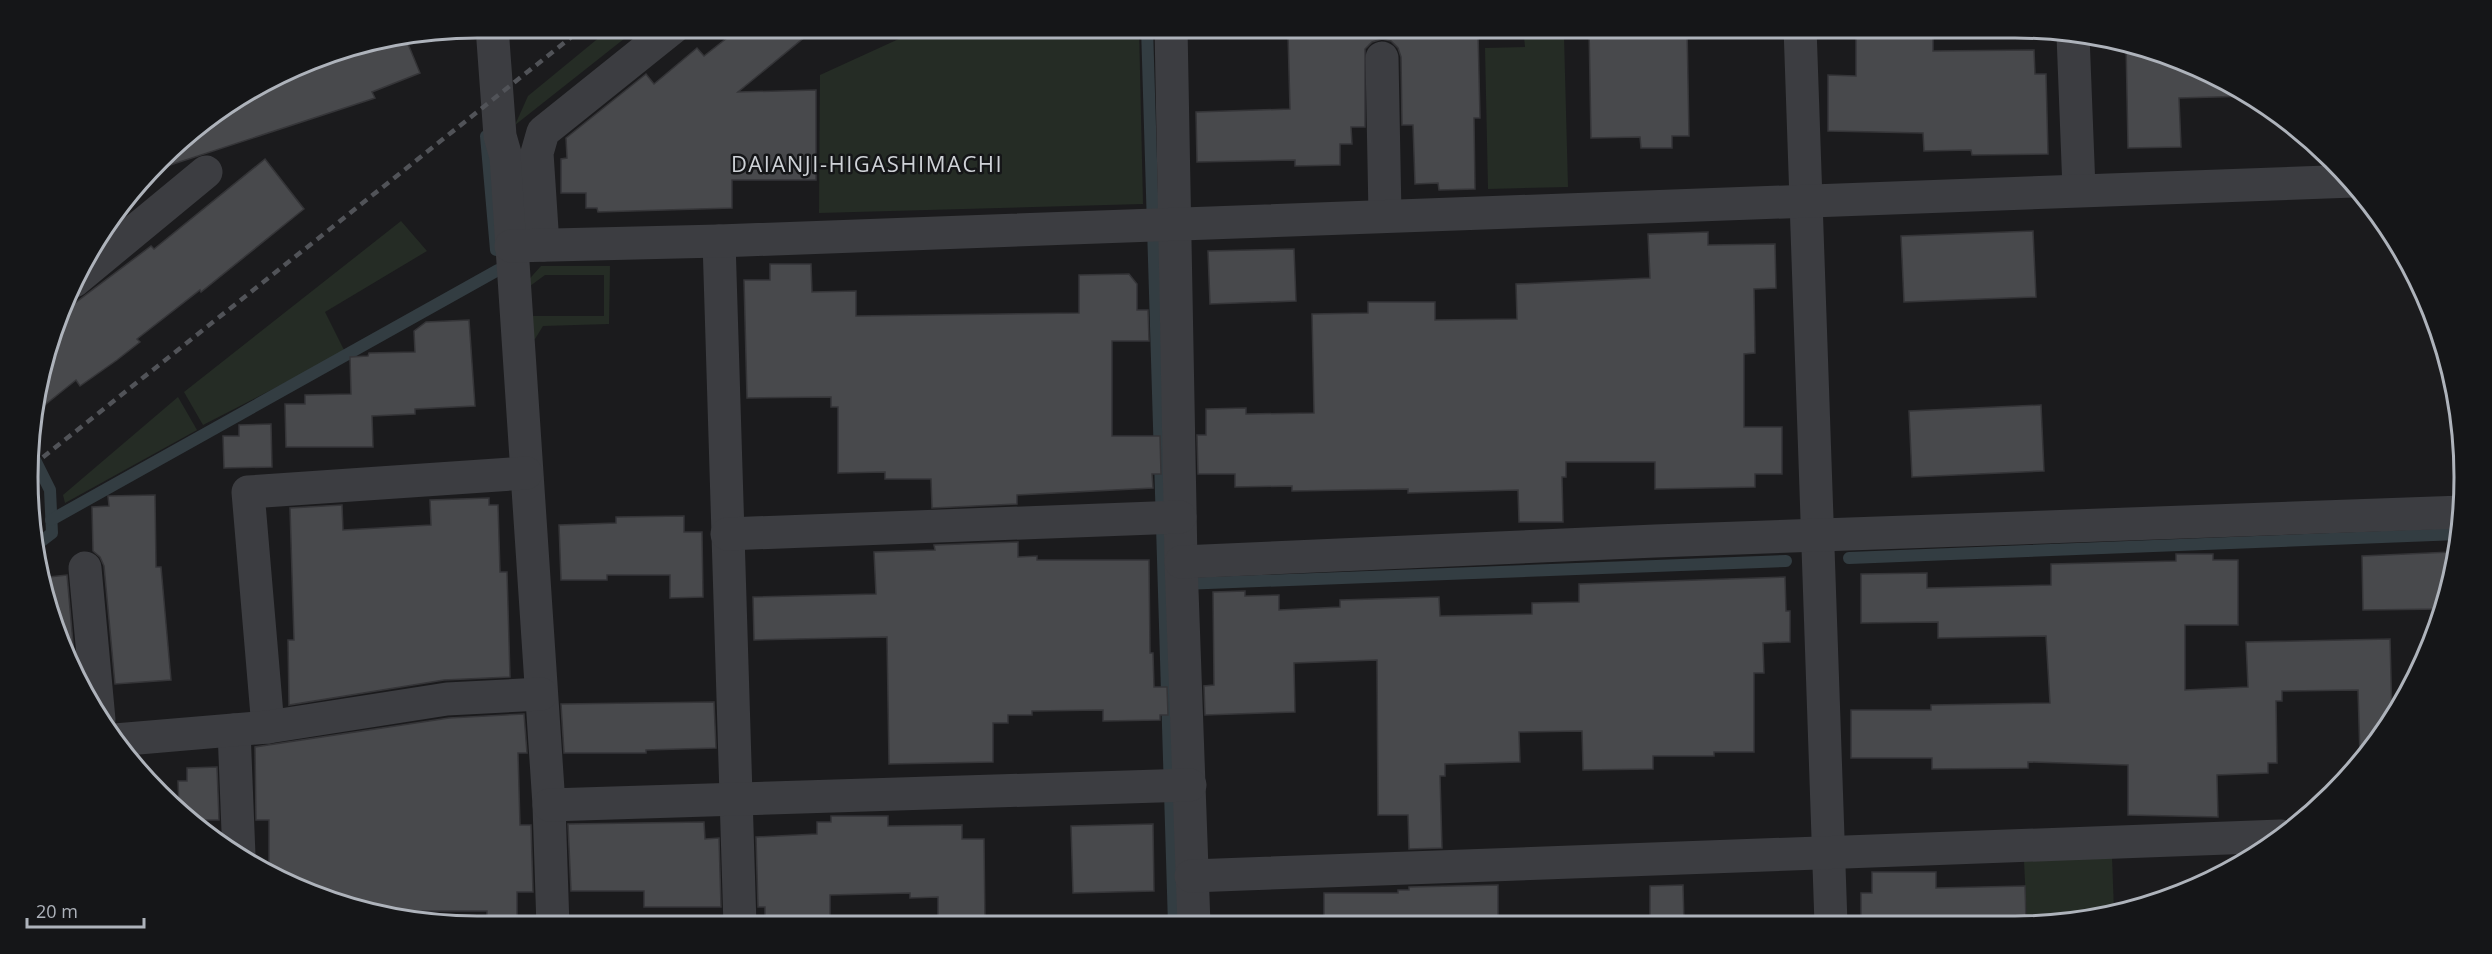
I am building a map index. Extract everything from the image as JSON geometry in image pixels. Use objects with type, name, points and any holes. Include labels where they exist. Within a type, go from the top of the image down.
[{"type":"street","points":[[493,38],[500,136],[506,157],[518,474],[532,695],[549,805],[553,916]]},
{"type":"street","points":[[543,245],[537,153],[543,132],[660,38]]},
{"type":"street","points":[[1170,38],[1159,224],[1168,517],[1181,577],[1177,785],[1191,876],[1193,916]]},
{"type":"street","points":[[1800,38],[1815,537],[1831,916]]},
{"type":"street","points":[[2073,41],[2079,189]]},
{"type":"street","points":[[1382,58],[1385,215]]},
{"type":"street","points":[[91,267],[206,172]]},
{"type":"street","points":[[511,246],[718,241],[1805,199],[2340,181]]},
{"type":"street","points":[[718,241],[740,916]]},
{"type":"street","points":[[268,727],[248,492],[518,474]]},
{"type":"street","points":[[1181,577],[1815,537],[2453,512]]},
{"type":"street","points":[[727,534],[1168,517]]},
{"type":"street","points":[[85,568],[97,699]]},
{"type":"street","points":[[124,739],[268,727],[447,699],[532,695]]},
{"type":"street","points":[[234,730],[239,846]]},
{"type":"street","points":[[549,805],[1177,785]]},
{"type":"street","points":[[1191,876],[2267,836]]},
{"type":"shaded area","points":[[599,38],[625,38],[515,125],[528,96]]},
{"type":"shaded area","points":[[901,38],[1139,38],[1143,204],[819,213],[820,75]]},
{"type":"shaded area","points":[[1524,38],[1564,38],[1568,187],[1488,189],[1485,48],[1525,47]]},
{"type":"shaded area","points":[[401,221],[427,251],[325,312],[345,352],[203,425],[184,392]]},
{"type":"shaded area","points":[[541,266],[610,266],[609,324],[543,326],[535,339],[528,340],[524,285]],"holes":[[[545,275],[604,275],[604,316],[532,316],[530,286]]]},
{"type":"shaded area","points":[[178,397],[197,430],[65,503],[63,495]]},
{"type":"shaded area","points":[[2112,857],[2114,905],[2072,913],[2027,916],[2024,861]]},
{"type":"building","points":[[727,38],[804,38],[738,92],[816,90],[816,180],[732,180],[732,208],[598,212],[597,208],[586,208],[586,193],[561,193],[561,159],[567,158],[566,138],[646,74],[654,84],[697,48],[704,56]]},
{"type":"building","points":[[1288,38],[1478,38],[1480,118],[1474,118],[1475,189],[1439,190],[1438,183],[1415,184],[1413,125],[1402,125],[1401,57],[1398,48],[1391,41],[1382,39],[1372,42],[1365,49],[1365,127],[1351,127],[1352,144],[1340,144],[1340,165],[1295,166],[1295,160],[1197,162],[1196,112],[1290,109]]},
{"type":"building","points":[[1589,38],[1687,38],[1689,136],[1672,136],[1672,148],[1641,148],[1640,137],[1591,138]]},
{"type":"building","points":[[1856,38],[1933,38],[1933,51],[2034,50],[2035,74],[2046,74],[2048,154],[1972,155],[1971,150],[1924,151],[1923,133],[1828,131],[1828,75],[1856,76]]},
{"type":"building","points":[[408,43],[420,73],[372,92],[375,98],[165,167],[209,128],[257,96],[336,61],[363,52]]},
{"type":"building","points":[[2126,51],[2183,71],[2236,96],[2179,98],[2181,147],[2128,148]]},
{"type":"building","points":[[265,159],[304,209],[201,292],[200,290],[137,339],[140,342],[117,360],[80,386],[76,380],[43,406],[52,363],[73,304],[151,246],[154,249]]},
{"type":"building","points":[[2033,231],[2036,297],[1904,302],[1901,236]]},
{"type":"building","points":[[1708,232],[1708,245],[1775,244],[1776,288],[1754,289],[1755,353],[1744,354],[1744,427],[1782,427],[1782,474],[1755,474],[1755,487],[1655,489],[1655,462],[1566,462],[1566,477],[1562,477],[1563,522],[1519,522],[1518,490],[1408,493],[1408,489],[1292,491],[1292,486],[1235,487],[1235,474],[1198,474],[1197,435],[1206,435],[1206,409],[1246,408],[1246,414],[1314,413],[1312,314],[1368,313],[1368,302],[1435,302],[1435,320],[1517,319],[1516,284],[1650,278],[1648,234]]},
{"type":"building","points":[[1294,249],[1296,301],[1210,304],[1208,251]]},
{"type":"building","points":[[770,264],[811,264],[812,292],[856,291],[856,316],[1079,313],[1079,275],[1129,274],[1137,284],[1137,310],[1148,310],[1149,341],[1112,341],[1112,436],[1160,436],[1161,474],[1152,474],[1153,488],[1017,495],[1017,504],[932,508],[931,479],[885,479],[885,472],[838,473],[838,407],[831,407],[831,397],[747,398],[744,280],[770,280]]},
{"type":"building","points":[[469,320],[475,406],[415,409],[415,414],[372,416],[373,447],[286,447],[285,404],[305,404],[305,395],[351,394],[350,357],[368,356],[369,353],[415,352],[414,331],[426,322]]},
{"type":"building","points":[[2041,405],[2044,471],[1912,477],[1909,411]]},
{"type":"building","points":[[271,424],[272,467],[224,468],[223,436],[239,436],[239,425]]},
{"type":"building","points":[[155,495],[156,567],[161,567],[171,680],[115,684],[104,566],[100,557],[93,551],[92,507],[109,506],[108,496]]},
{"type":"building","points":[[489,498],[489,505],[498,505],[500,572],[507,572],[510,677],[444,680],[289,705],[288,640],[294,640],[290,508],[342,505],[343,530],[431,525],[430,500]]},
{"type":"building","points":[[684,516],[684,532],[702,532],[703,597],[670,598],[670,575],[607,575],[607,580],[561,580],[559,525],[616,523],[616,517]]},
{"type":"building","points":[[1018,542],[1018,557],[1037,556],[1037,560],[1149,560],[1150,653],[1153,653],[1154,687],[1167,687],[1168,715],[1160,715],[1160,720],[1103,721],[1103,710],[1032,711],[1032,715],[1008,715],[1008,723],[993,723],[993,762],[889,764],[887,637],[754,640],[753,597],[876,594],[874,552],[935,550],[934,545]]},
{"type":"building","points":[[2448,552],[2434,609],[2363,610],[2362,556]]},
{"type":"building","points":[[2176,554],[2213,554],[2213,560],[2238,560],[2238,625],[2185,625],[2185,690],[2248,687],[2246,642],[2390,639],[2392,704],[2360,750],[2358,690],[2282,691],[2282,701],[2276,701],[2277,763],[2268,763],[2268,773],[2217,775],[2218,817],[2128,815],[2128,765],[2028,762],[2028,768],[1932,769],[1932,758],[1851,758],[1851,710],[1931,710],[1931,705],[2050,703],[2046,636],[1938,638],[1938,622],[1861,623],[1861,574],[1927,573],[1927,588],[2051,585],[2051,564],[2176,561]]},
{"type":"building","points":[[67,575],[74,651],[61,618],[49,577]]},
{"type":"building","points":[[1785,577],[1786,611],[1790,611],[1790,642],[1763,643],[1764,673],[1754,673],[1754,752],[1714,752],[1714,756],[1653,756],[1653,769],[1583,770],[1582,731],[1519,732],[1520,762],[1445,764],[1445,776],[1440,776],[1442,848],[1409,849],[1408,815],[1378,815],[1377,660],[1294,663],[1295,712],[1205,715],[1204,686],[1214,685],[1213,592],[1245,591],[1245,596],[1279,595],[1279,610],[1340,607],[1340,600],[1439,597],[1440,616],[1532,614],[1532,603],[1579,602],[1579,584]]},
{"type":"building","points":[[714,702],[716,748],[646,750],[646,753],[564,753],[561,704]]},
{"type":"building","points":[[524,714],[527,753],[518,753],[520,825],[531,825],[533,892],[517,892],[517,916],[487,916],[487,911],[408,911],[391,908],[336,893],[269,864],[269,820],[256,820],[255,747],[449,718]]},
{"type":"building","points":[[217,767],[219,820],[202,820],[179,799],[178,781],[187,781],[187,768]]},
{"type":"building","points":[[831,816],[888,816],[888,826],[962,825],[962,839],[984,839],[985,916],[938,916],[938,897],[910,898],[910,893],[830,895],[830,916],[765,916],[765,907],[758,907],[756,837],[817,834],[817,822],[831,822]]},
{"type":"building","points":[[704,822],[705,839],[719,838],[721,907],[644,907],[644,891],[571,891],[568,824]]},
{"type":"building","points":[[1153,824],[1154,891],[1073,893],[1071,826]]},
{"type":"building","points":[[1872,872],[1936,872],[1936,888],[2025,886],[2026,916],[1861,916],[1861,893],[1872,893]]},
{"type":"building","points":[[1498,885],[1498,916],[1324,916],[1324,893],[1398,893],[1398,890],[1409,890],[1409,887]]},
{"type":"building","points":[[1683,885],[1684,916],[1650,916],[1650,886]]},
{"type":"waterway","points":[[1147,38],[1174,916]]},
{"type":"waterway","points":[[486,136],[496,250]]},
{"type":"waterway","points":[[51,520],[498,270]]},
{"type":"waterway","points":[[38,466],[50,490],[52,533],[42,541]]},
{"type":"waterway","points":[[1849,558],[2451,534]]},
{"type":"waterway","points":[[1182,584],[1786,561]]},
{"type":"railway","points":[[38,461],[570,38]]},
{"type":"district","name":"DAIANJI-HIGASHIMACHI","points":[[867,164]]}]
